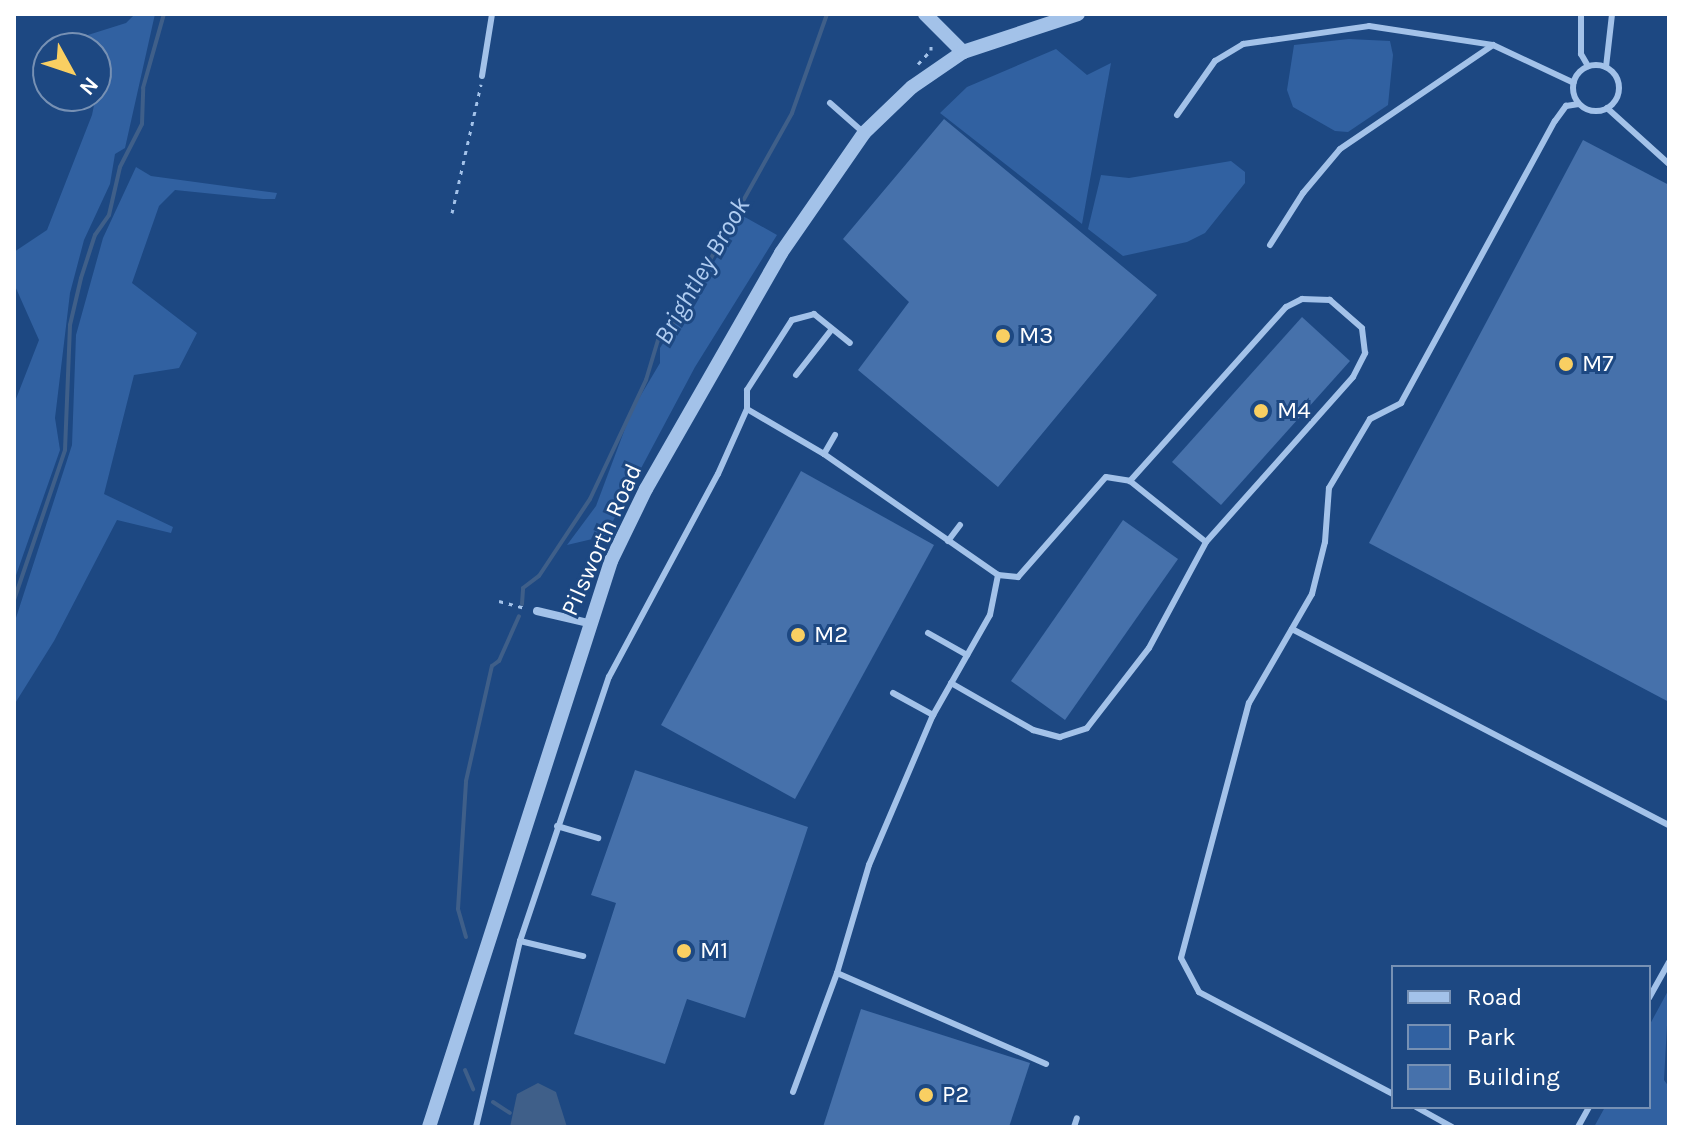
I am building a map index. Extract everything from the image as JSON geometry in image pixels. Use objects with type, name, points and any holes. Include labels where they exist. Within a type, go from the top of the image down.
[{"type":"street","points":[[925,14],[963,52]]},
{"type":"street","name":"Pilsworth Road","points":[[429,1127],[506,900],[588,623],[646,489],[805,215],[864,133],[912,87],[963,52],[1078,14]]},
{"type":"street","points":[[537,611],[588,623]]},
{"type":"lane","points":[[482,76],[492,14]]},
{"type":"lane","points":[[1581,14],[1581,54],[1588,66]]},
{"type":"lane","points":[[1606,67],[1612,14]]},
{"type":"lane","points":[[1177,115],[1215,61],[1243,44],[1369,26],[1493,45],[1574,83]]},
{"type":"lane","points":[[1270,245],[1303,193],[1340,149],[1493,45]]},
{"type":"lane","points":[[1391,1093],[1199,992],[1181,958],[1249,703],[1312,594],[1325,542],[1329,488],[1370,419],[1401,403],[1555,121],[1566,106],[1579,104],[1592,111],[1607,108],[1619,89],[1615,75],[1606,67],[1588,66]]},
{"type":"lane","points":[[1574,83],[1588,66]]},
{"type":"lane","points":[[1574,83],[1579,104]]},
{"type":"lane","points":[[830,103],[864,133]]},
{"type":"lane","points":[[1607,108],[1669,164]]},
{"type":"lane","points":[[951,683],[1033,730],[1060,737],[1080,732],[1149,648],[1206,542],[1361,364],[1362,328],[1342,307],[1316,297],[1286,307],[1130,481]]},
{"type":"lane","points":[[476,1127],[520,941],[609,677],[718,474],[747,409],[747,390],[792,320],[814,314],[850,343]]},
{"type":"lane","points":[[796,375],[832,329]]},
{"type":"lane","points":[[747,409],[824,454],[998,575],[1018,577],[1106,477],[1130,481],[1206,542]]},
{"type":"lane","points":[[824,454],[835,435]]},
{"type":"lane","points":[[948,541],[960,525]]},
{"type":"lane","points":[[793,1092],[837,973],[869,865],[933,715],[990,615],[998,575]]},
{"type":"lane","points":[[1292,629],[1669,825]]},
{"type":"lane","points":[[928,633],[967,655]]},
{"type":"lane","points":[[893,693],[933,715]]},
{"type":"lane","points":[[557,826],[598,838]]},
{"type":"lane","points":[[520,941],[583,956]]},
{"type":"lane","points":[[1651,994],[1669,962]]},
{"type":"lane","points":[[837,973],[1046,1064]]},
{"type":"lane","points":[[1420,1109],[1452,1127]]},
{"type":"lane","points":[[1578,1127],[1588,1109]]},
{"type":"lane","points":[[1074,1127],[1077,1118]]},
{"type":"path","points":[[914,68],[931,50],[928,34],[936,26]]},
{"type":"path","points":[[452,213],[482,76]]},
{"type":"path","points":[[499,601],[537,611]]},
{"type":"green space","points":[[135,14],[155,14],[125,148],[115,154],[110,184],[84,240],[70,293],[55,418],[60,450],[14,581],[14,404],[39,340],[15,286],[14,252],[47,230],[93,112],[112,112],[112,32],[97,32],[126,23]]},
{"type":"green space","points":[[1349,39],[1390,41],[1393,55],[1388,105],[1348,132],[1335,131],[1293,107],[1287,90],[1294,45]]},
{"type":"green space","points":[[1056,49],[1087,75],[1111,63],[1082,224],[940,113],[967,87]]},
{"type":"green space","points":[[1231,161],[1245,172],[1245,183],[1205,233],[1187,242],[1123,256],[1088,229],[1101,175],[1129,178]]},
{"type":"green space","points":[[136,167],[151,176],[277,193],[275,199],[263,199],[175,190],[159,206],[132,283],[197,333],[179,368],[134,375],[104,494],[173,527],[171,533],[117,520],[54,641],[14,705],[14,624],[72,445],[76,335],[103,238]]},
{"type":"green space","points":[[743,216],[777,235],[695,367],[605,536],[567,545],[596,506],[632,410],[660,363],[660,348]]},
{"type":"green space","points":[[1669,989],[1664,1080],[1669,1087],[1669,1126],[1594,1127],[1604,1109],[1651,1109],[1651,1022]]},
{"type":"shaded area","points":[[538,1083],[556,1092],[567,1127],[510,1127],[517,1094]]},
{"type":"building","name":"M3","points":[[944,119],[1157,295],[998,487],[858,370],[909,302],[843,239]]},
{"type":"building","name":"M7","points":[[1583,140],[1669,185],[1669,702],[1369,543]]},
{"type":"building","name":"M4","points":[[1302,317],[1350,361],[1221,505],[1172,462]]},
{"type":"building","name":"M2","points":[[801,471],[934,545],[795,799],[661,725]]},
{"type":"building","points":[[1123,520],[1178,559],[1065,720],[1011,681]]},
{"type":"building","name":"M1","points":[[635,770],[808,827],[745,1018],[687,999],[665,1064],[574,1034],[616,903],[591,895]]},
{"type":"building","name":"P2","points":[[861,1009],[1030,1063],[1009,1127],[823,1127]]},
{"type":"waterway","points":[[14,600],[65,450],[70,325],[81,278],[95,235],[109,215],[120,167],[142,124],[143,88],[164,14]]},
{"type":"waterway","name":"Brightley Brook","points":[[522,604],[523,588],[539,576],[590,499],[646,380],[658,340],[677,319],[792,113],[827,14]]},
{"type":"waterway","name":"Brightley Brook","points":[[466,937],[458,909],[466,781],[492,666],[499,661],[519,616]]},
{"type":"waterway","name":"Brightley Brook","points":[[465,1070],[473,1089]]},
{"type":"waterway","name":"Brightley Brook","points":[[493,1102],[510,1113]]},
{"type":"place","name":"M3","points":[[1003,336]]},
{"type":"place","name":"M7","points":[[1566,364]]},
{"type":"place","name":"M4","points":[[1261,411]]},
{"type":"place","name":"M2","points":[[798,635]]},
{"type":"place","name":"M1","points":[[684,951]]},
{"type":"place","name":"P2","points":[[926,1095]]}]
